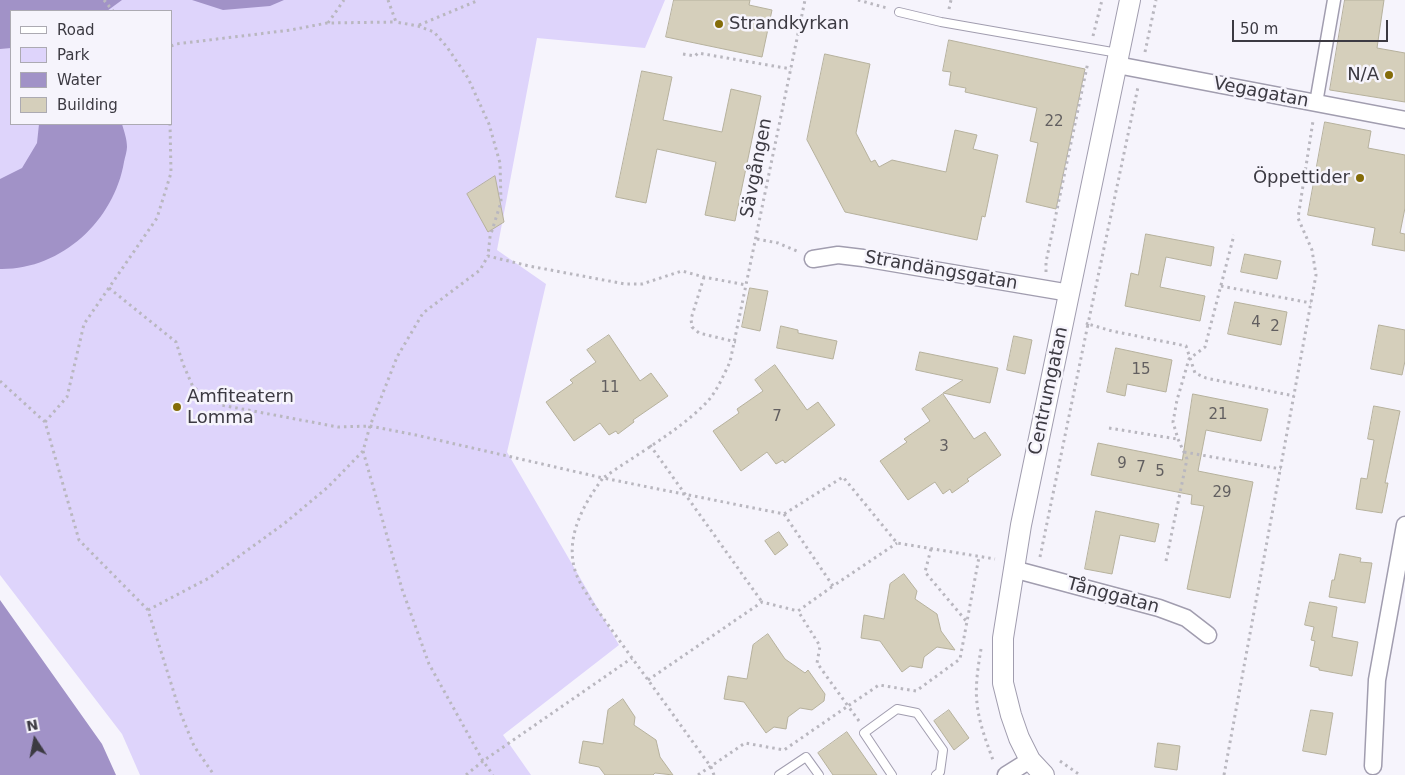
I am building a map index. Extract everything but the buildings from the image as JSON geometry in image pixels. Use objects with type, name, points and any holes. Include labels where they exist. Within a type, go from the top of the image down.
[{"type":"street","name":"Centrumgatan","points":[[1044,775],[1030,760],[1019,738],[1011,715],[1003,682],[1003,638],[1013,569],[1130,0]]},
{"type":"street","points":[[1316,103],[1334,0]]},
{"type":"street","name":"Vegagatan","points":[[1118,59],[1316,103],[1405,120]]},
{"type":"street","name":"Strandängsgatan","points":[[813,259],[838,255],[864,258],[1070,293]]},
{"type":"street","points":[[1373,766],[1377,680],[1405,525]]},
{"type":"street","name":"Tånggatan","points":[[1013,569],[1159,608],[1186,618],[1208,635]]},
{"type":"street","points":[[1006,775],[1030,760]]},
{"type":"lane","name":"Vegagatan","points":[[899,12],[941,22],[1090,49],[1118,59]]},
{"type":"lane","points":[[892,775],[864,733],[898,709],[917,713],[943,750],[940,772],[936,775]]},
{"type":"lane","points":[[779,775],[806,757],[819,775]]},
{"type":"path","points":[[104,0],[112,10]]},
{"type":"path","points":[[327,23],[344,0]]},
{"type":"path","points":[[388,0],[396,22]]},
{"type":"path","points":[[418,26],[479,0]]},
{"type":"path","name":"Sävgången","points":[[602,478],[681,424],[705,404],[722,380],[730,362],[736,342],[805,0]]},
{"type":"path","points":[[858,0],[899,12]]},
{"type":"path","points":[[1045,289],[1046,262],[1102,0]]},
{"type":"path","points":[[148,610],[209,578],[277,528],[328,488],[363,451],[370,426],[397,356],[423,313],[480,270],[488,256],[490,237],[501,202],[500,163],[489,124],[468,78],[447,47],[434,32],[418,26],[396,22],[327,23],[291,30],[172,46]]},
{"type":"path","points":[[683,54],[695,56],[698,53],[791,69]]},
{"type":"path","points":[[1224,775],[1316,275],[1312,250],[1298,218],[1316,103]]},
{"type":"path","points":[[45,422],[67,397],[84,324],[157,218],[171,173],[170,125]]},
{"type":"path","points":[[1166,561],[1187,459],[1173,422],[1177,400],[1190,359],[1205,347],[1234,236]]},
{"type":"path","points":[[757,239],[778,243],[813,259]]},
{"type":"path","points":[[488,256],[529,266],[625,284],[642,284],[682,271],[704,278],[746,285]]},
{"type":"path","points":[[704,278],[691,319],[692,327],[699,334],[736,342]]},
{"type":"path","points":[[1221,286],[1311,302]]},
{"type":"path","points":[[109,288],[176,342],[193,386],[222,405],[338,427],[370,426],[602,478],[784,514],[843,477],[897,543],[995,559]]},
{"type":"path","points":[[1088,324],[1186,346],[1195,373],[1206,378],[1294,396]]},
{"type":"path","points":[[0,381],[45,422],[79,540],[148,610],[183,721],[194,746],[214,775]]},
{"type":"path","points":[[1109,428],[1178,439]]},
{"type":"path","points":[[650,446],[762,602],[798,611],[820,646],[817,663],[861,724],[864,733]]},
{"type":"path","points":[[363,451],[402,589],[429,664],[493,775]]},
{"type":"path","points":[[1184,452],[1281,470]]},
{"type":"path","points":[[602,478],[589,497],[577,522],[571,550],[577,576],[593,604],[711,767],[714,775]]},
{"type":"path","points":[[784,514],[833,586]]},
{"type":"path","points":[[798,611],[897,543]]},
{"type":"path","points":[[931,549],[925,572],[967,622]]},
{"type":"path","points":[[698,775],[745,743],[784,750],[879,685],[916,691],[960,659],[979,557]]},
{"type":"path","points":[[648,680],[762,602]]},
{"type":"path","points":[[466,775],[483,760],[632,658]]},
{"type":"green space","points":[[0,0],[665,0],[645,48],[537,38],[497,250],[546,284],[507,452],[619,645],[503,735],[531,775],[140,775],[122,734],[0,575]]},
{"type":"water","points":[[0,0],[122,0],[108,10],[10,10],[10,48],[0,49]]},
{"type":"water","points":[[192,0],[284,0],[270,6],[223,10]]},
{"type":"water","points":[[39,125],[122,125],[127,149],[118,184],[109,204],[81,238],[63,251],[44,261],[22,267],[0,269],[0,179],[22,168],[37,143]]},
{"type":"water","points":[[0,600],[102,744],[116,775],[0,775]]},
{"type":"place","name":"Strandkyrkan","points":[[719,24]]},
{"type":"place","name":"N/A","points":[[1389,75]]},
{"type":"place","name":"Öppettider","points":[[1360,178]]},
{"type":"place","name":"Amfiteatern Lomma","points":[[177,407]]}]
